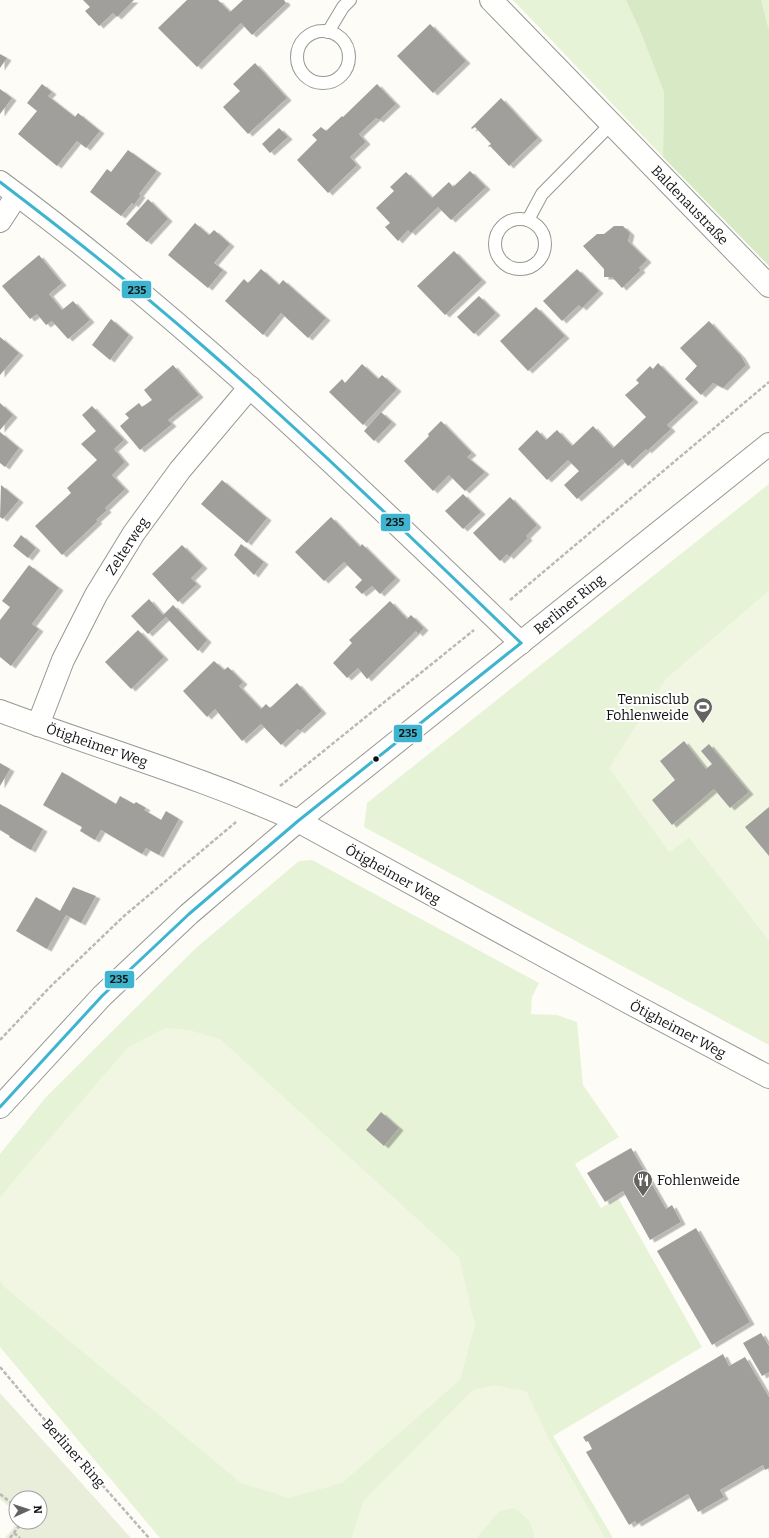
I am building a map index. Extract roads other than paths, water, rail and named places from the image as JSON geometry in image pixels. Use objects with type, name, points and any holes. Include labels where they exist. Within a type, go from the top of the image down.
[{"type":"street","name":"Baldenaustraße","points":[[492,0],[769,286]]},
{"type":"street","points":[[0,182],[150,299],[250,387],[521,643]]},
{"type":"street","points":[[0,221],[17,195]]},
{"type":"street","name":"Zelterweg","points":[[38,725],[63,660],[96,596],[134,533],[180,470],[250,387]]},
{"type":"street","name":"Berliner Ring","points":[[0,1106],[102,996],[189,914],[298,822],[769,444]]},
{"type":"street","name":"Ötigheimer Weg","points":[[0,711],[181,774],[258,803],[298,822],[769,1077]]},
{"type":"lane","points":[[328,32],[343,7],[350,0]]},
{"type":"lane","points":[[317,32],[328,32],[338,36],[345,44],[349,54],[346,70],[339,78],[330,83],[313,82],[304,75],[299,66],[297,56],[301,45],[307,37],[317,32]]},
{"type":"lane","points":[[528,220],[542,194],[611,124]]},
{"type":"lane","points":[[513,220],[528,220],[537,226],[544,234],[546,244],[544,254],[538,263],[528,268],[513,268],[504,263],[498,255],[495,244],[497,234],[503,226],[513,220]]},
{"type":"place","name":"Tennisclub Fohlenweide","points":[[703,724]]},
{"type":"place","name":"Fohlenweide","points":[[643,1197]]}]
